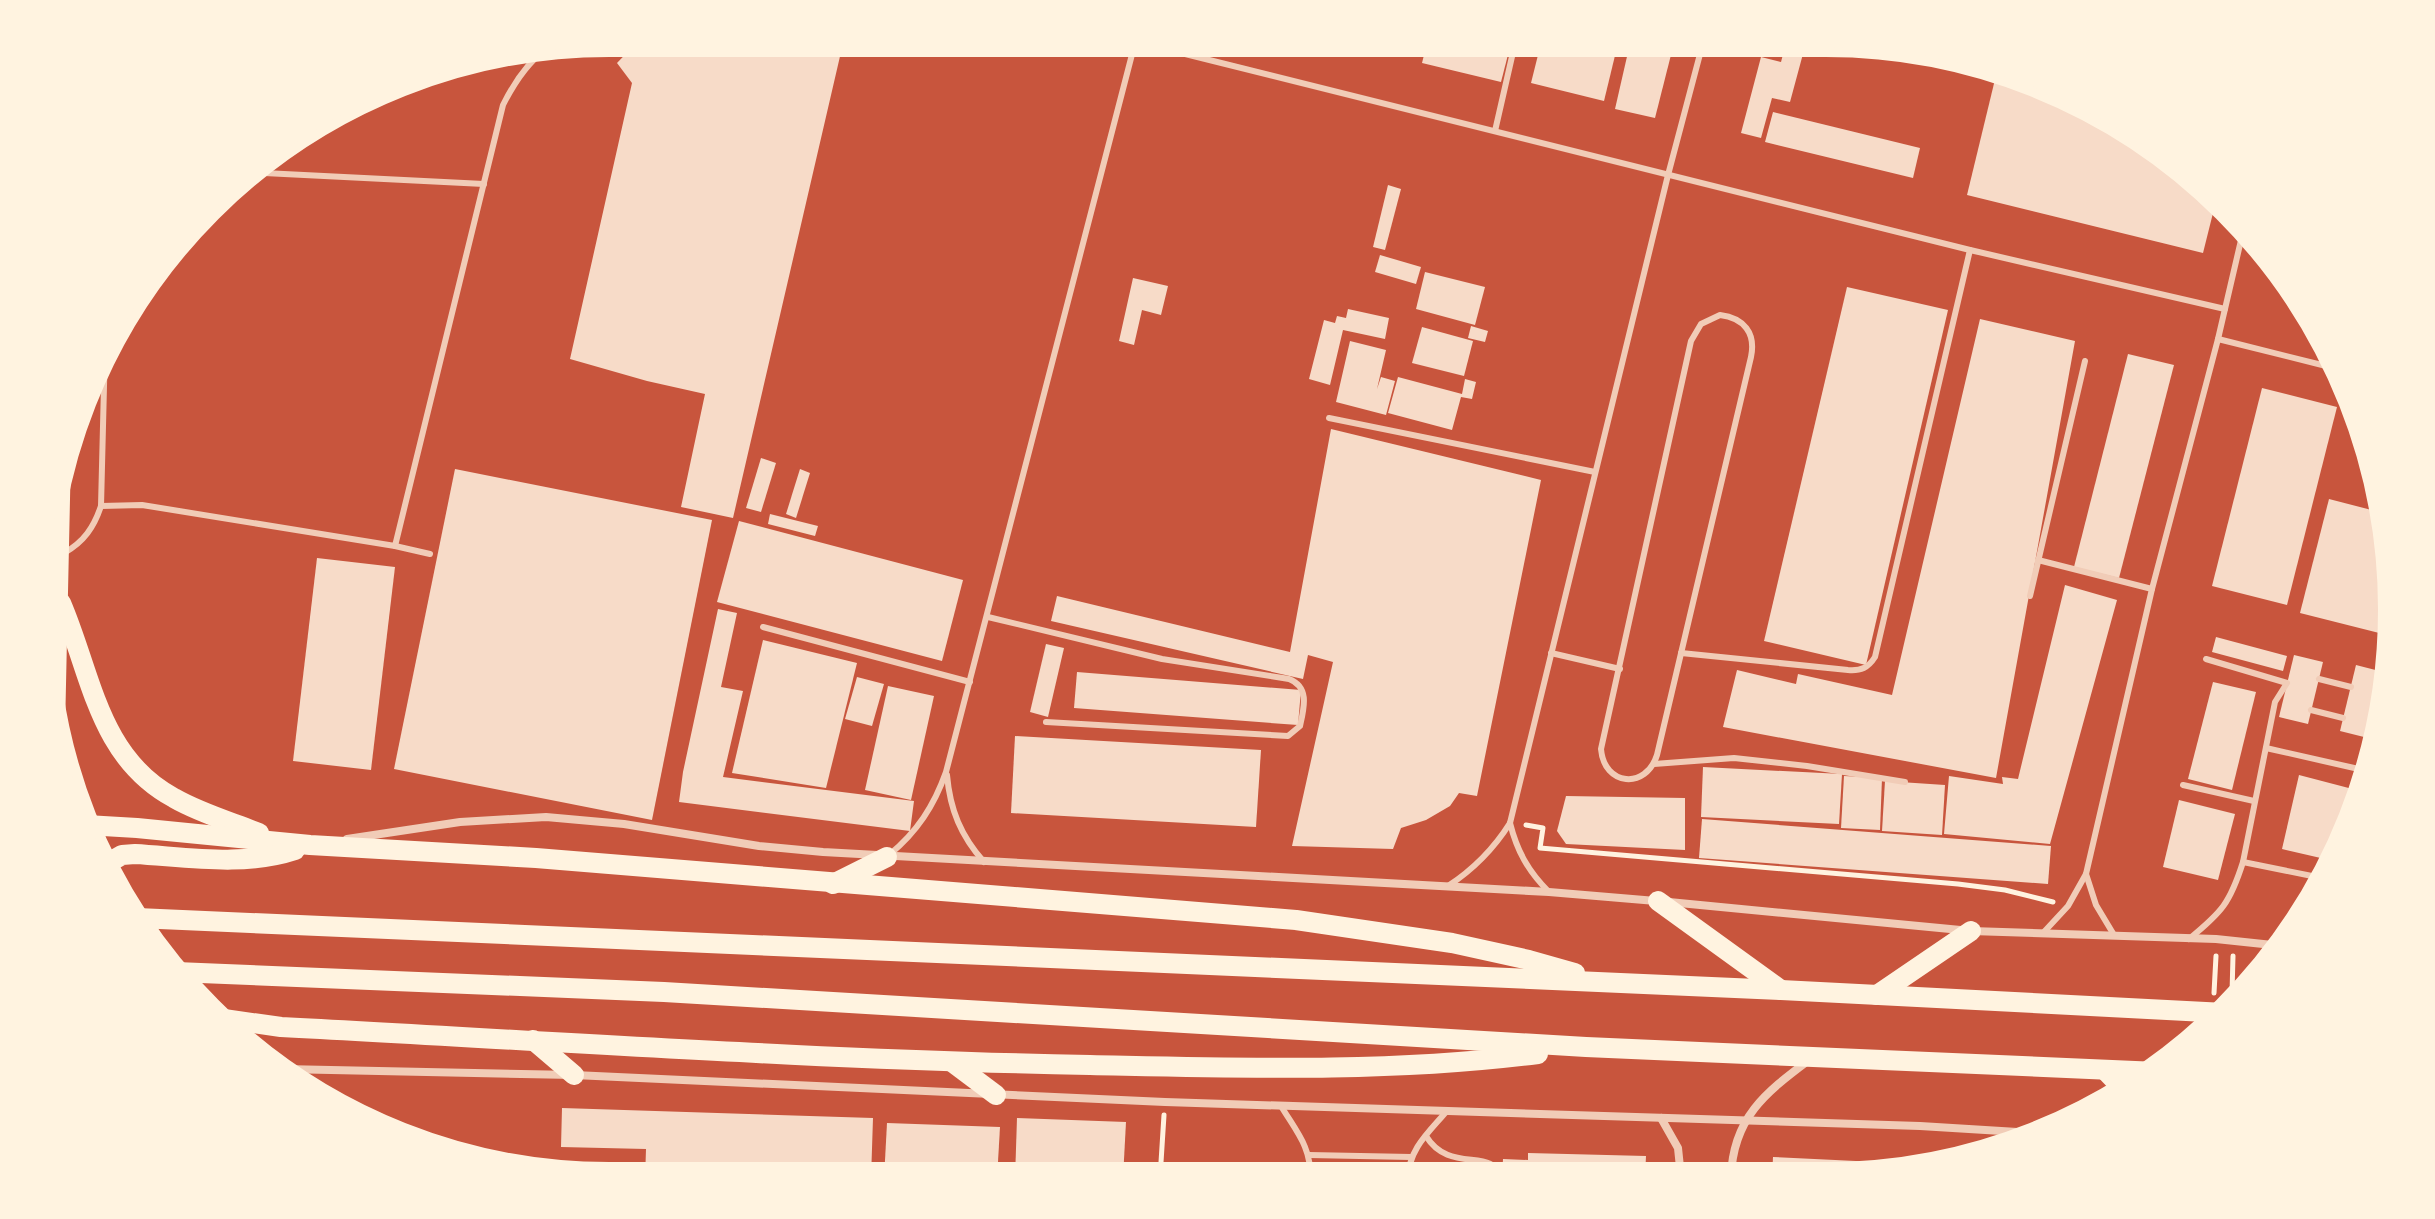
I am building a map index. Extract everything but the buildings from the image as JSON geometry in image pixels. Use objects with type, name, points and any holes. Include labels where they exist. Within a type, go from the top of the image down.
[{"type":"main road","points":[[58,690],[62,507]]},
{"type":"main road","points":[[61,603],[103,720],[117,746],[142,776],[175,799],[285,843]]},
{"type":"main road","points":[[95,826],[310,845],[536,858],[1296,920],[1452,943],[1529,960],[1606,982]]},
{"type":"main road","points":[[112,861],[122,855],[135,854],[242,859],[288,853],[310,845]]},
{"type":"main road","points":[[833,884],[887,857]]},
{"type":"main road","points":[[1658,901],[1781,990]]},
{"type":"main road","points":[[146,918],[1877,995],[2220,1004]]},
{"type":"main road","points":[[1877,995],[1971,931]]},
{"type":"main road","points":[[186,972],[664,992],[1586,1047],[2138,1071]]},
{"type":"main road","points":[[232,1020],[281,1027],[952,1062],[1283,1069],[1359,1068],[1511,1057],[1586,1047]]},
{"type":"main road","points":[[242,1029],[281,1027]]},
{"type":"main road","points":[[533,1040],[574,1075]]},
{"type":"main road","points":[[952,1062],[996,1095]]},
{"type":"main road","points":[[2105,1070],[2118,1083]]},
{"type":"street","points":[[310,845],[460,822],[546,817],[624,824],[759,846],[887,857],[1549,892],[1971,931],[2271,944]]},
{"type":"street","points":[[1732,1167],[1734,1149],[1757,1102],[1812,1057]]},
{"type":"street","points":[[295,1069],[574,1075],[1165,1102],[1920,1126],[2019,1132]]},
{"type":"street","points":[[1661,1118],[1678,1148],[1680,1167]]},
{"type":"lane","points":[[887,857],[924,819],[946,772],[1132,52]]},
{"type":"lane","points":[[1182,52],[1970,250],[2225,309]]},
{"type":"lane","points":[[1495,131],[1513,52]]},
{"type":"lane","points":[[1448,886],[1477,865],[1510,823],[1701,52]]},
{"type":"lane","points":[[395,546],[503,105],[511,88],[534,58]]},
{"type":"lane","points":[[263,173],[484,184]]},
{"type":"lane","points":[[2043,933],[2068,906],[2086,874],[2152,589],[2241,238]]},
{"type":"lane","points":[[1681,653],[1848,670],[1864,669],[1871,664],[1970,250]]},
{"type":"lane","points":[[1720,315],[1730,316],[1740,320],[1747,328],[1753,347],[1681,653],[1654,764],[1649,772],[1640,777],[1621,778],[1613,774],[1602,759],[1601,749],[1691,341],[1701,324],[1720,315]]},
{"type":"lane","points":[[2218,339],[2328,366]]},
{"type":"lane","points":[[2030,596],[2085,361]]},
{"type":"lane","points":[[61,554],[83,540],[101,506],[104,373]]},
{"type":"lane","points":[[1329,418],[1595,472]]},
{"type":"lane","points":[[101,506],[142,505],[430,554]]},
{"type":"lane","points":[[2038,560],[2152,589]]},
{"type":"lane","points":[[988,617],[1162,659],[1289,679],[1298,683],[1305,694],[1300,726],[1288,736],[1046,722]]},
{"type":"lane","points":[[763,627],[970,682]]},
{"type":"lane","points":[[1551,653],[1620,669]]},
{"type":"lane","points":[[2189,939],[2211,921],[2228,901],[2243,862],[2266,748],[2287,683],[2206,659]]},
{"type":"lane","points":[[2319,679],[2351,687]]},
{"type":"lane","points":[[2311,710],[2343,718]]},
{"type":"lane","points":[[2266,748],[2359,769]]},
{"type":"lane","points":[[1654,764],[1734,758],[1796,764],[1905,782]]},
{"type":"lane","points":[[946,772],[956,821],[984,862]]},
{"type":"lane","points":[[2183,785],[2254,801]]},
{"type":"lane","points":[[1510,823],[1519,854],[1549,892]]},
{"type":"lane","points":[[2243,862],[2314,876]]},
{"type":"lane","points":[[2086,874],[2096,905],[2114,935]]},
{"type":"lane","points":[[1281,1106],[1309,1155],[1310,1167]]},
{"type":"lane","points":[[1410,1167],[1411,1157],[1446,1112]]},
{"type":"lane","points":[[1426,1136],[1445,1156],[1491,1163],[1497,1167]]},
{"type":"lane","points":[[1309,1155],[1411,1157]]},
{"type":"path","points":[[1510,823],[1543,828],[1540,848],[1958,884],[2005,890],[2068,906]]},
{"type":"path","points":[[2214,975],[2216,955],[2233,956],[2229,994]]},
{"type":"path","points":[[1161,1167],[1165,1102]]}]
